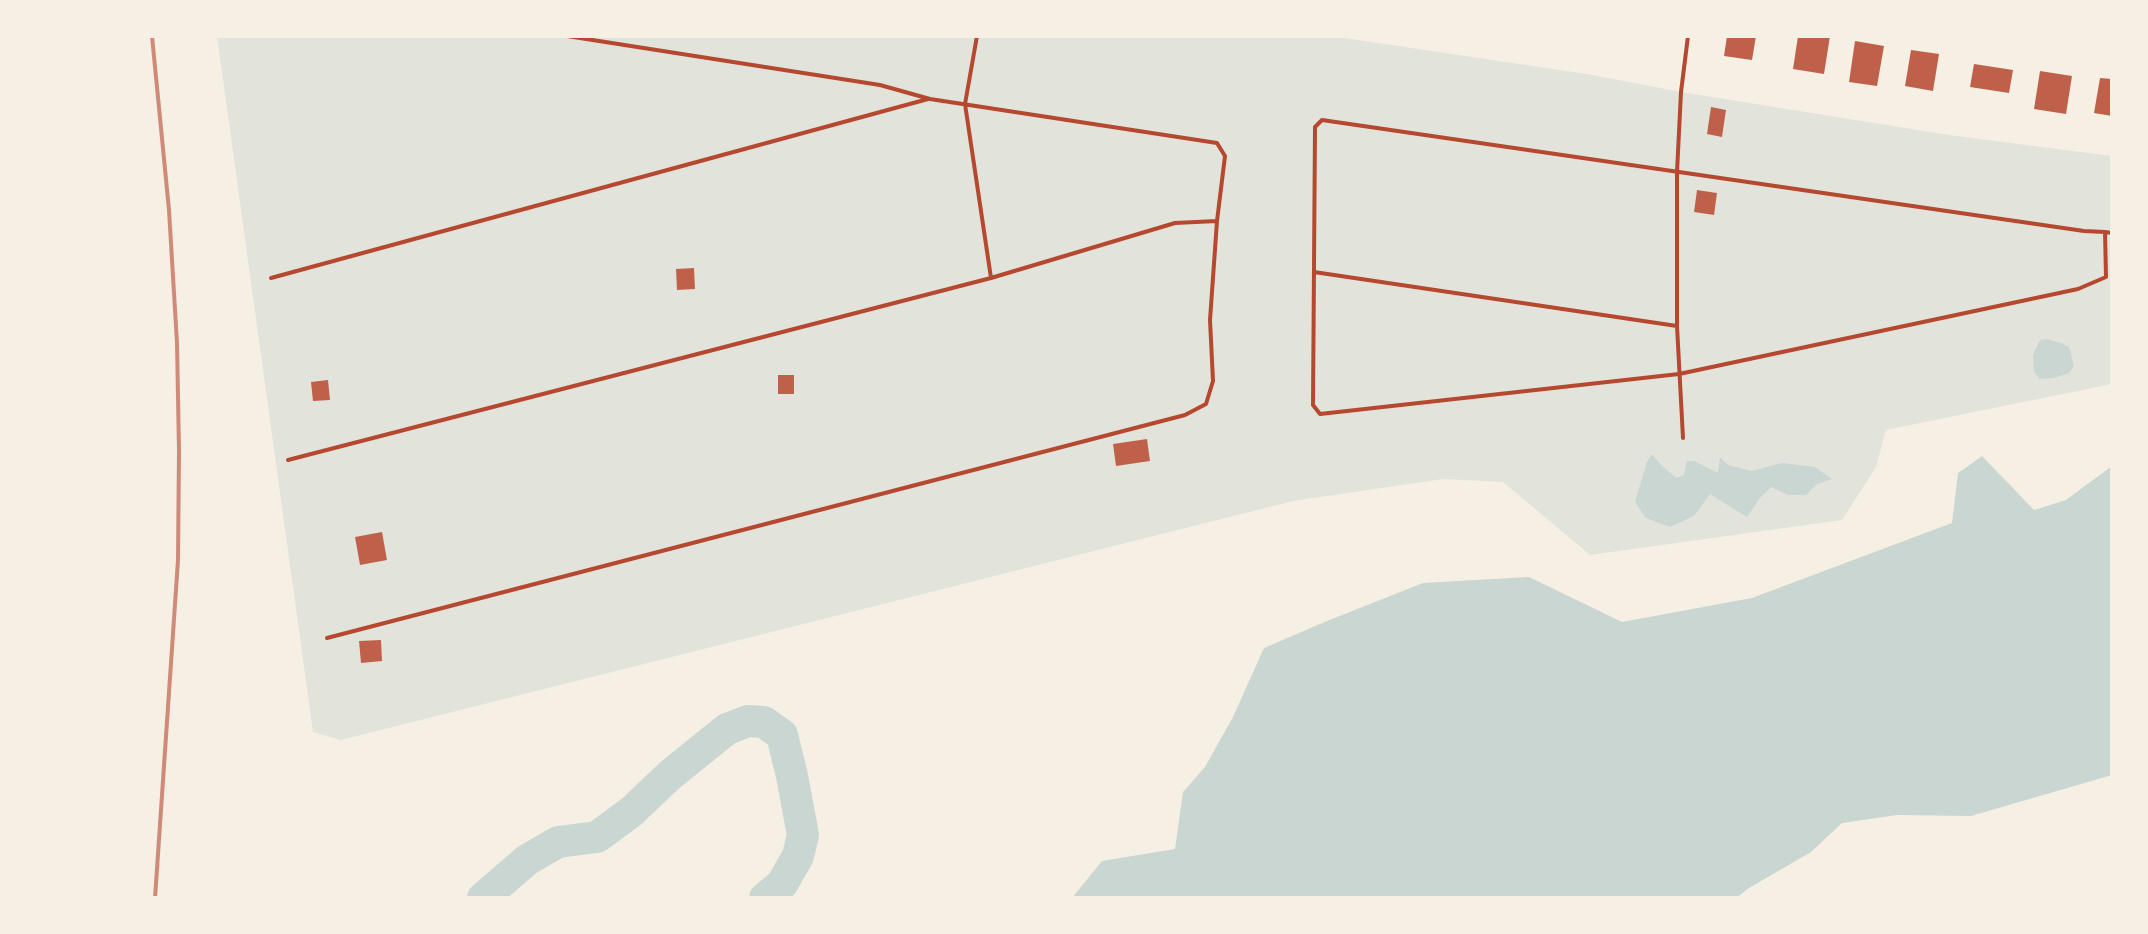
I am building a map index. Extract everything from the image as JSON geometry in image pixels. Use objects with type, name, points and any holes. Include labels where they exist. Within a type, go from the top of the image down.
[{"type":"lane","points":[[327,638],[1185,415],[1206,404],[1213,381],[1210,320],[1217,221],[1225,156],[1217,143],[930,98],[880,85],[567,36]]},
{"type":"lane","points":[[977,36],[965,104],[991,278]]},
{"type":"lane","points":[[1683,438],[1677,326],[1677,172],[1681,92],[1688,36]]},
{"type":"lane","points":[[271,278],[930,98]]},
{"type":"lane","points":[[2105,232],[2106,277],[2078,289],[1679,374],[1320,414],[1313,405],[1315,127],[1322,120],[2084,231],[2105,232],[2112,233]]},
{"type":"lane","points":[[288,460],[991,278],[1175,223],[1217,221]]},
{"type":"lane","points":[[1314,272],[1677,326]]},
{"type":"shaded area","points":[[217,36],[1331,36],[1593,75],[1681,92],[1949,135],[2112,156],[2112,384],[1886,430],[1876,467],[1842,520],[1590,555],[1503,482],[1443,479],[1293,501],[341,740],[313,732]]},
{"type":"shaded area","points":[[2046,339],[2069,347],[2074,366],[2069,373],[2054,378],[2040,379],[2034,372],[2033,355],[2040,340]]},
{"type":"shaded area","points":[[1652,454],[1676,478],[1684,475],[1687,461],[1694,461],[1718,473],[1720,457],[1728,465],[1751,471],[1782,463],[1815,467],[1832,479],[1817,484],[1806,495],[1788,495],[1771,487],[1759,499],[1747,517],[1710,494],[1694,516],[1670,527],[1646,518],[1635,502],[1647,462]]},
{"type":"shaded area","points":[[1982,456],[2034,510],[2066,500],[2112,466],[2112,775],[1971,816],[1897,815],[1842,823],[1811,852],[1749,888],[1736,898],[1072,898],[1102,861],[1175,849],[1183,792],[1205,767],[1233,717],[1264,648],[1423,583],[1529,577],[1622,622],[1752,598],[1952,523],[1958,473]]},
{"type":"building","points":[[1727,36],[1756,36],[1752,60],[1724,56]]},
{"type":"building","points":[[1798,36],[1830,36],[1824,74],[1793,69]]},
{"type":"building","points":[[1855,41],[1884,46],[1877,86],[1849,82]]},
{"type":"building","points":[[1911,50],[1939,54],[1933,91],[1905,86]]},
{"type":"building","points":[[1974,64],[2013,70],[2009,93],[1970,87]]},
{"type":"building","points":[[2040,71],[2072,76],[2066,114],[2034,109]]},
{"type":"building","points":[[2100,78],[2112,79],[2112,116],[2094,113]]},
{"type":"building","points":[[1711,107],[1726,110],[1722,137],[1707,134]]},
{"type":"building","points":[[1697,190],[1717,193],[1714,215],[1694,212]]},
{"type":"building","points":[[694,268],[695,289],[677,290],[676,269]]},
{"type":"building","points":[[778,375],[794,375],[794,394],[778,394]]},
{"type":"building","points":[[328,380],[330,400],[313,401],[311,382]]},
{"type":"building","points":[[1147,439],[1150,461],[1116,466],[1113,444]]},
{"type":"building","points":[[382,532],[387,560],[360,565],[355,537]]},
{"type":"building","points":[[381,640],[382,661],[361,663],[359,641]]},
{"type":"waterway","points":[[483,898],[527,860],[558,842],[597,837],[631,812],[670,775],[727,729],[748,721],[764,722],[782,735],[803,835],[798,856],[782,884],[765,898]]},
{"type":"railway","points":[[152,36],[169,210],[177,343],[179,451],[178,560],[155,898]]}]
